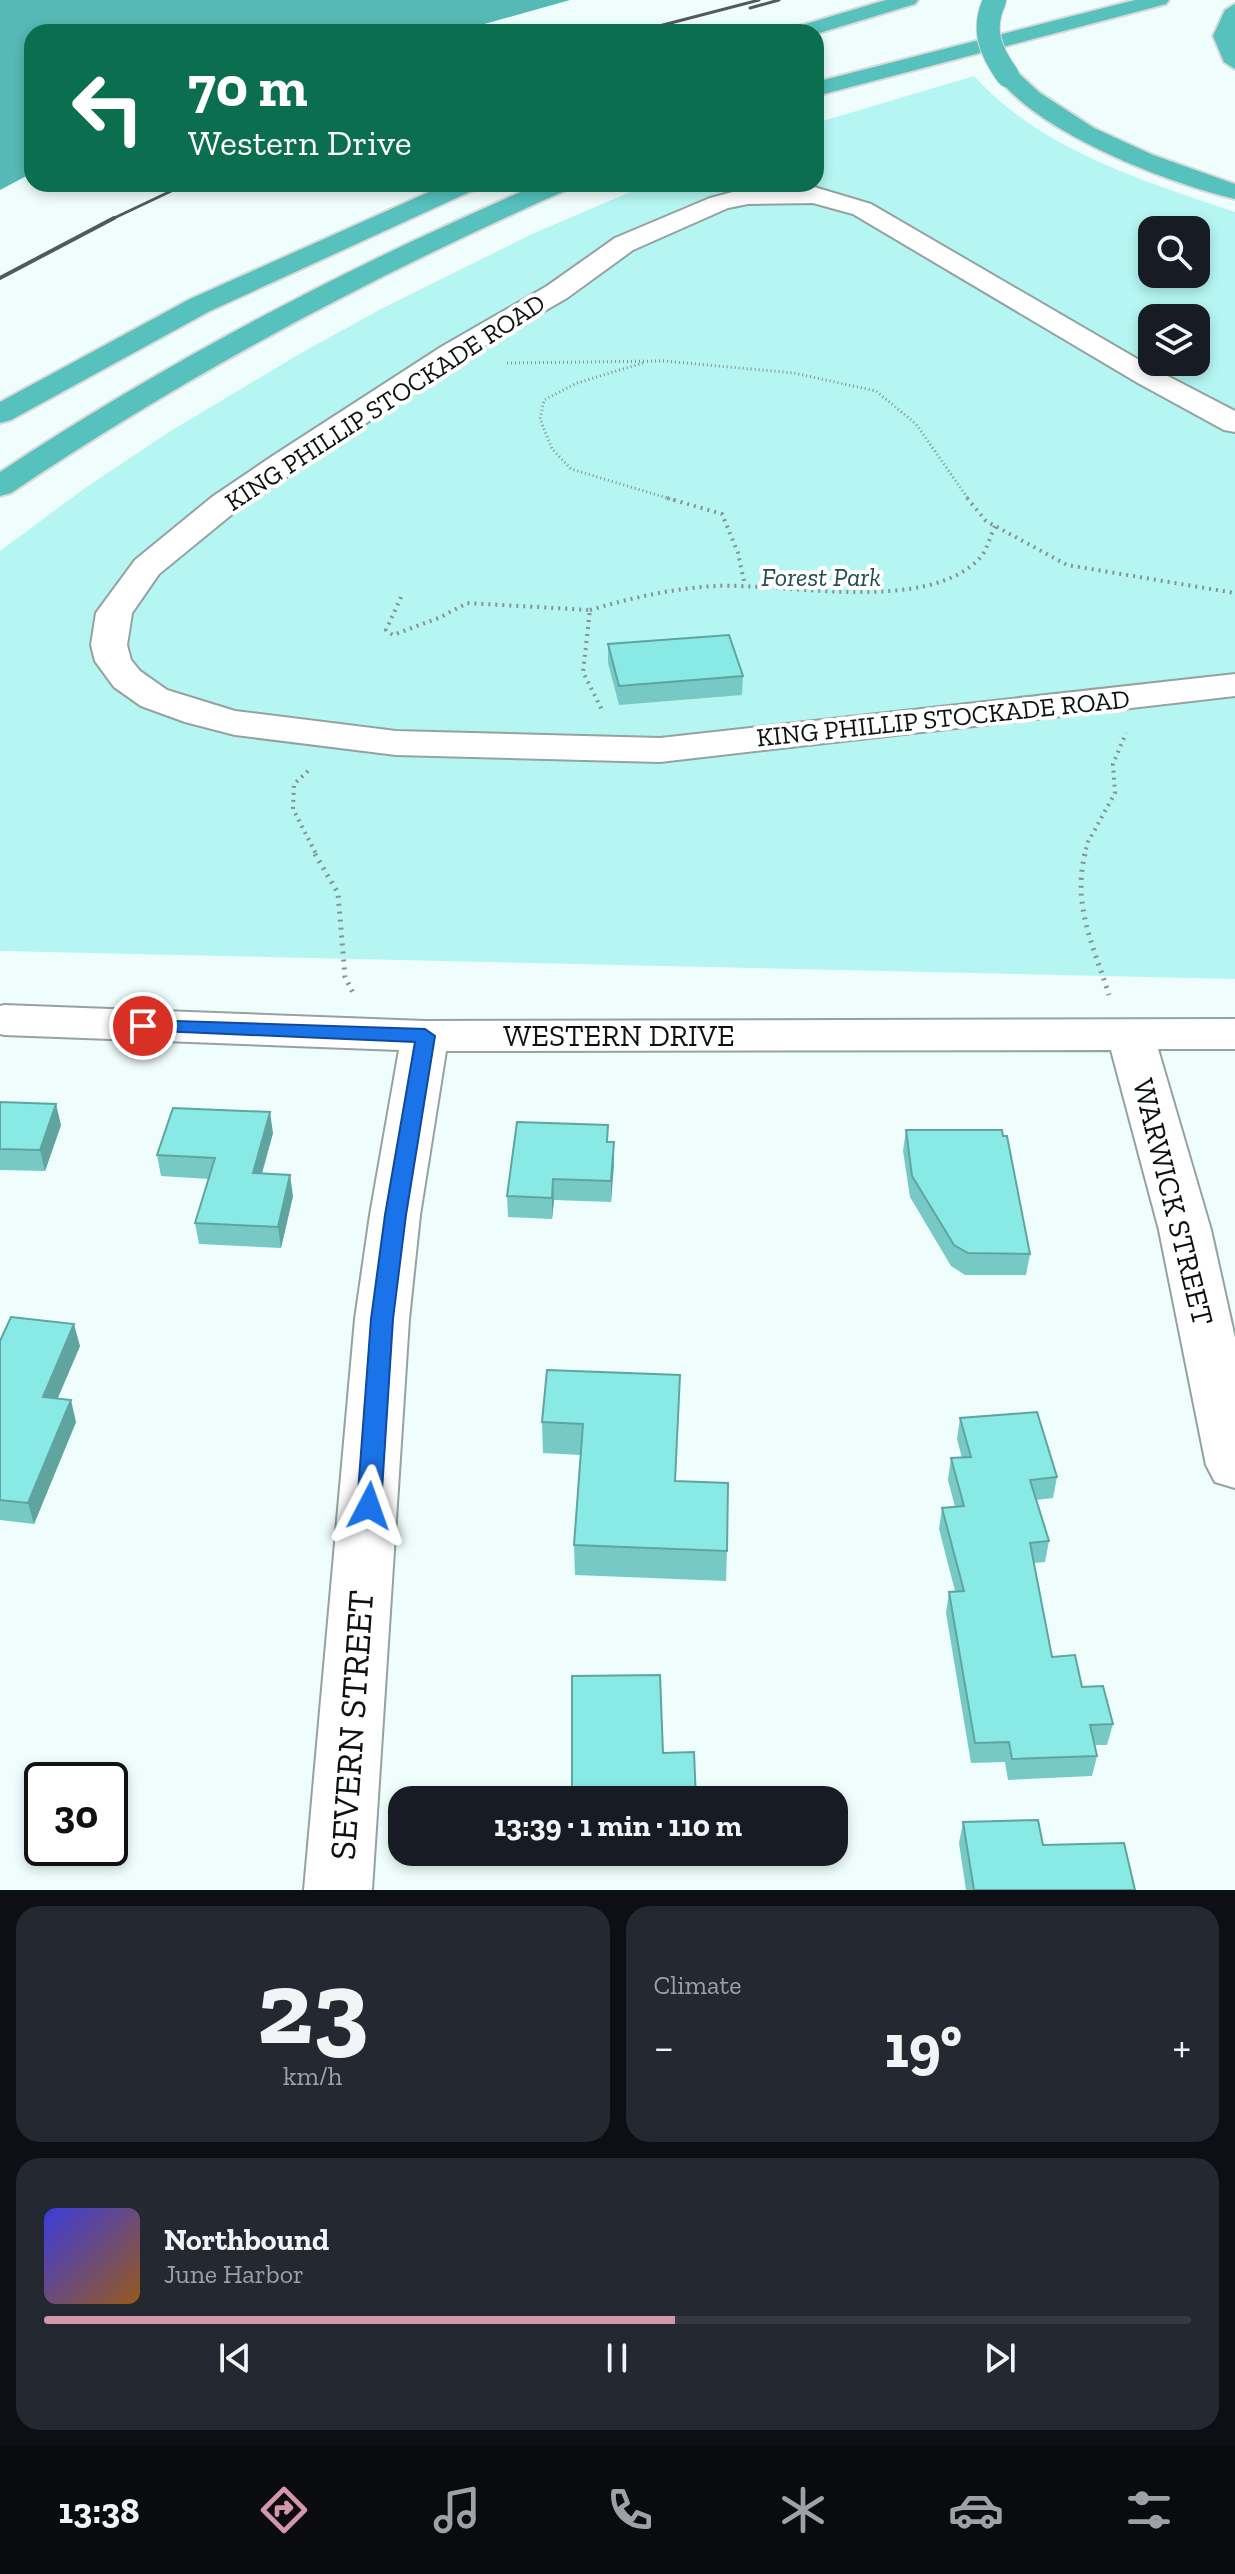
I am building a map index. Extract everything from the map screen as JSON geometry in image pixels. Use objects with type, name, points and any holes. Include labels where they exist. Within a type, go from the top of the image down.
[{"type":"highway","points":[[824,25],[908,0]]},
{"type":"highway","points":[[995,0],[988,14],[987,36],[992,52],[1008,76],[1048,109],[1106,143],[1153,164],[1235,192]]},
{"type":"highway","points":[[824,87],[1159,0]]},
{"type":"highway","points":[[1235,10],[1224,36],[1235,62]]},
{"type":"highway","points":[[964,26],[1018,13]]},
{"type":"highway","points":[[0,414],[200,305],[449,192]]},
{"type":"highway","points":[[0,486],[98,422],[262,327],[413,249],[542,192]]},
{"type":"highway","points":[[26,398],[59,370],[142,314],[223,268],[314,224]]},
{"type":"street","name":"KING PHILLIP STOCKADE ROAD","points":[[1235,423],[1148,377],[862,209],[832,199],[795,193],[729,200],[624,244],[557,292],[434,364],[224,504],[147,567],[114,613],[109,645],[113,661],[127,679],[154,698],[216,719],[396,743],[660,750],[1235,685]]},
{"type":"street","points":[[1148,377],[1231,386]]},
{"type":"street","name":"WESTERN DRIVE","points":[[4,1020],[425,1036],[1235,1034]]},
{"type":"street","name":"WARWICK STREET","points":[[1130,1034],[1185,1230],[1235,1465]]},
{"type":"street","name":"SEVERN STREET","points":[[338,1890],[382,1319],[395,1215],[425,1036]]},
{"type":"path","points":[[434,364],[650,361],[794,373],[876,391],[916,424],[946,471],[986,521],[1067,565],[1235,593]]},
{"type":"path","points":[[650,361],[577,383],[544,400],[540,419],[552,449],[571,469],[722,514],[738,553],[745,586]]},
{"type":"path","points":[[401,597],[386,630],[393,635],[441,617],[467,603],[590,610],[636,597],[717,586],[878,592],[946,581],[980,559],[995,526]]},
{"type":"path","points":[[590,610],[583,672],[610,724],[611,749]]},
{"type":"path","points":[[1130,1034],[1110,999],[1079,900],[1080,873],[1088,842],[1115,793],[1113,764],[1126,734],[1133,696]]},
{"type":"path","points":[[325,734],[313,766],[294,784],[293,809],[311,850],[338,893],[345,977],[371,1034]]},
{"type":"green space","name":"Forest Park","points":[[974,76],[1001,102],[1062,143],[1130,175],[1235,212],[1235,979],[0,951],[0,551],[85,488],[169,432],[381,309],[532,234],[630,192],[824,192],[824,121]]},
{"type":"shaded area","points":[[0,0],[570,0],[484,24],[24,24],[24,177],[0,190]]},
{"type":"building","points":[[729,635],[743,676],[619,686],[608,644]]},
{"type":"building","points":[[0,1102],[56,1104],[40,1150],[0,1149]]},
{"type":"building","points":[[173,1108],[270,1112],[253,1173],[290,1175],[278,1227],[195,1223],[215,1158],[157,1155]]},
{"type":"building","points":[[517,1122],[608,1125],[607,1142],[614,1142],[611,1181],[553,1179],[552,1198],[507,1196]]},
{"type":"building","points":[[906,1130],[1002,1130],[1003,1136],[1007,1136],[1030,1254],[968,1253],[954,1245],[912,1176]]},
{"type":"building","points":[[11,1317],[74,1324],[43,1397],[71,1400],[28,1503],[0,1500],[0,1341]]},
{"type":"building","points":[[547,1370],[680,1375],[675,1481],[728,1483],[727,1551],[574,1545],[583,1424],[542,1422]]},
{"type":"building","points":[[1037,1412],[1057,1477],[1030,1480],[1049,1541],[1030,1543],[1052,1657],[1075,1655],[1082,1687],[1103,1686],[1113,1724],[1090,1725],[1097,1756],[1012,1759],[1009,1742],[975,1743],[949,1592],[964,1591],[942,1508],[964,1506],[951,1458],[971,1457],[960,1418]]},
{"type":"building","points":[[660,1675],[663,1753],[694,1752],[695,1786],[572,1786],[572,1676]]},
{"type":"building","points":[[1038,1820],[1043,1845],[1124,1843],[1135,1890],[974,1890],[963,1822]]},
{"type":"railway","points":[[667,24],[759,0]]},
{"type":"railway","points":[[750,8],[779,0]]},
{"type":"railway","points":[[112,219],[169,192]]},
{"type":"railway","points":[[0,278],[112,219]]},
{"type":"route","points":[[143,1026],[425,1036],[395,1215],[382,1319],[369,1506]]}]
